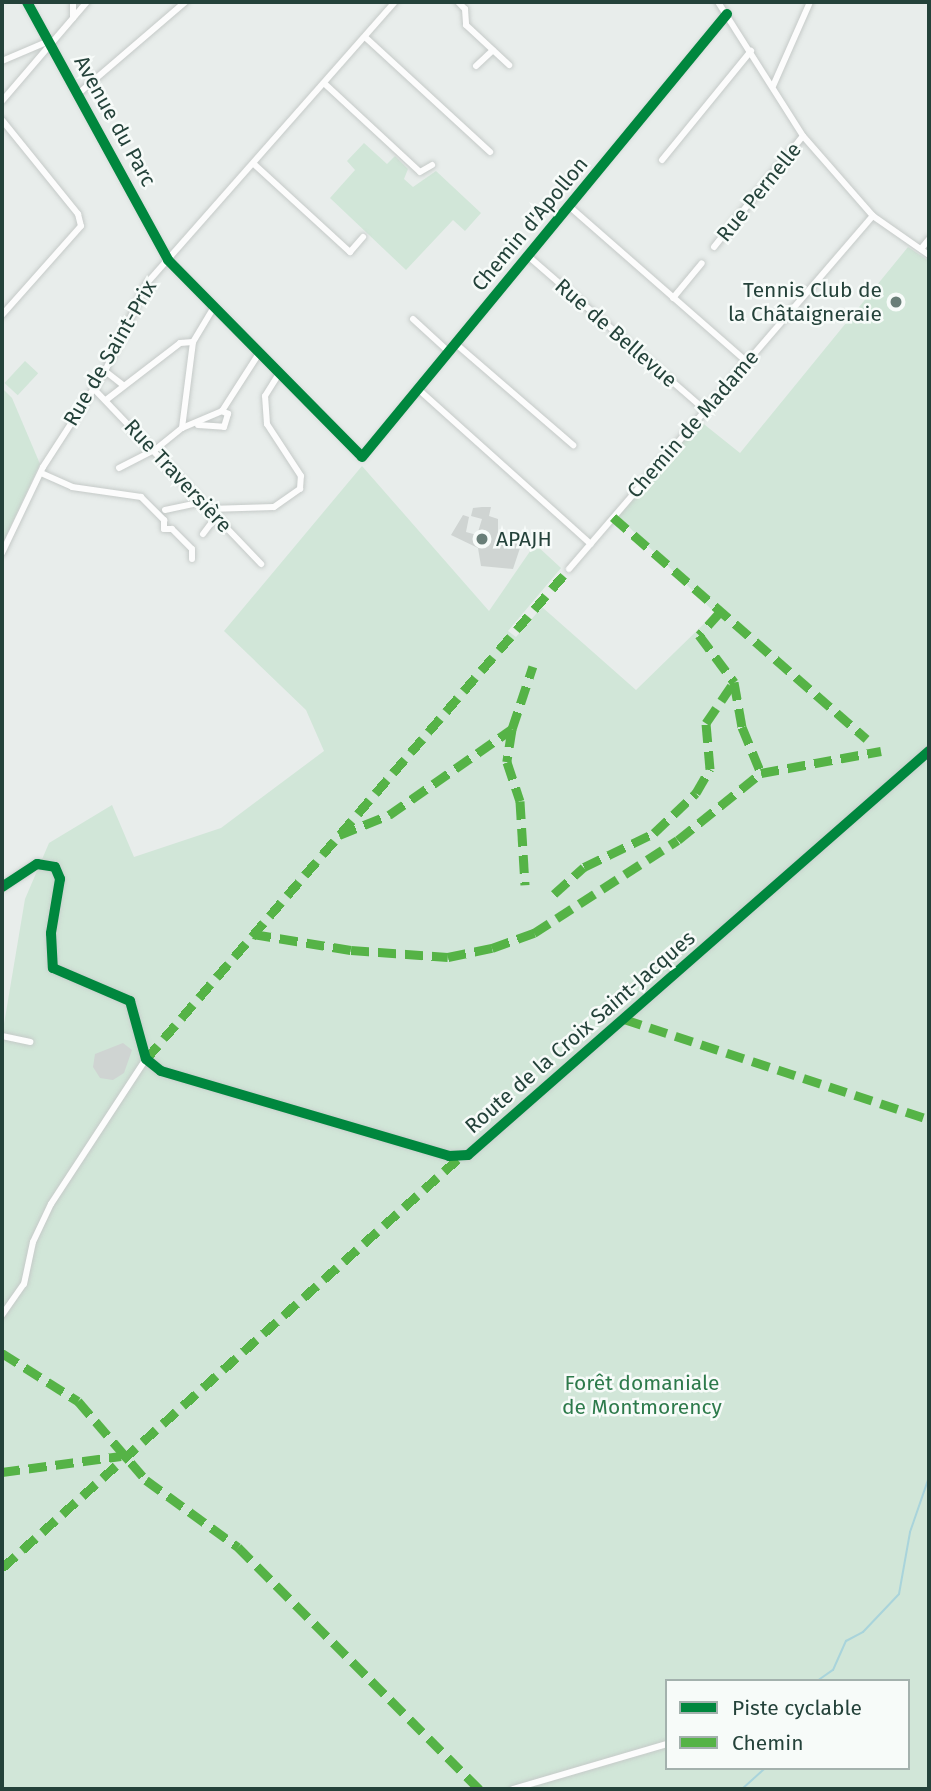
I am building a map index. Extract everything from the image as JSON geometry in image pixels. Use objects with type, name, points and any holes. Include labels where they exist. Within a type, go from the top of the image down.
[{"type":"street","name":"Avenue du Parc","points":[[27,2],[168,260],[258,355],[362,457]]},
{"type":"street","points":[[73,2],[73,18]]},
{"type":"street","points":[[2,101],[87,2]]},
{"type":"street","points":[[79,93],[185,2]]},
{"type":"street","name":"Rue de Saint-Prix","points":[[2,553],[52,451],[105,371],[135,303],[168,260],[255,165],[395,2]]},
{"type":"street","points":[[458,2],[465,9],[466,24],[509,65]]},
{"type":"street","points":[[718,2],[803,136],[873,216],[929,255]]},
{"type":"street","points":[[773,86],[810,2]]},
{"type":"street","name":"Chemin d'Apollon","points":[[362,457],[727,14]]},
{"type":"street","points":[[365,37],[490,152]]},
{"type":"street","points":[[2,61],[50,42]]},
{"type":"street","points":[[476,66],[493,50]]},
{"type":"street","points":[[662,160],[751,51]]},
{"type":"street","points":[[325,84],[420,172],[432,165]]},
{"type":"street","points":[[2,120],[78,214],[81,226],[2,315]]},
{"type":"street","name":"Rue Pernelle","points":[[714,247],[803,136]]},
{"type":"street","points":[[255,165],[350,252],[363,237]]},
{"type":"street","points":[[570,207],[747,362]]},
{"type":"street","name":"Chemin de Madame","points":[[569,569],[873,216]]},
{"type":"street","points":[[921,249],[929,239]]},
{"type":"street","name":"Rue de Bellevue","points":[[528,256],[705,410]]},
{"type":"street","points":[[673,298],[702,263]]},
{"type":"street","points":[[182,428],[193,342],[214,310]]},
{"type":"street","points":[[413,319],[449,352]]},
{"type":"street","points":[[106,400],[122,385],[180,343],[193,342]]},
{"type":"street","points":[[456,344],[573,445]]},
{"type":"street","points":[[198,425],[222,411],[258,355]]},
{"type":"street","points":[[105,371],[122,385]]},
{"type":"street","points":[[209,509],[274,507],[300,489],[302,476],[267,424],[265,396],[278,375]]},
{"type":"street","name":"Rue Traversière","points":[[94,388],[156,449],[261,564]]},
{"type":"street","points":[[418,389],[591,544]]},
{"type":"street","points":[[119,468],[156,449],[182,428],[198,425],[224,426],[228,414],[222,411]]},
{"type":"street","points":[[41,473],[72,487],[141,498],[164,520],[164,529],[172,529],[192,549],[192,559]]},
{"type":"street","points":[[165,510],[202,502]]},
{"type":"street","points":[[203,534],[216,517]]},
{"type":"street","name":"Route de la Croix Saint-Jacques","points":[[146,1059],[161,1071],[282,1108],[449,1156],[468,1155],[929,751]]},
{"type":"street","points":[[2,887],[37,864],[55,867],[60,879],[51,933],[53,968],[118,992],[133,1006],[146,1059],[51,1204],[33,1242],[24,1284],[2,1315]]},
{"type":"street","points":[[2,1036],[30,1042]]},
{"type":"street","points":[[513,1789],[665,1745]]},
{"type":"green space","points":[[364,143],[387,164],[395,156],[408,169],[404,179],[413,187],[436,171],[481,213],[465,231],[453,220],[406,270],[330,198],[355,170],[347,161]]},
{"type":"green space","name":"Forêt domaniale de Montmorency","points":[[908,247],[929,261],[929,1789],[2,1789],[2,1036],[25,899],[49,843],[112,805],[134,857],[221,828],[324,751],[306,710],[224,631],[362,466],[489,611],[535,544],[561,568],[508,631],[516,637],[542,607],[636,690],[715,613],[618,516],[700,421],[740,453]]},
{"type":"green space","points":[[25,361],[38,373],[18,395],[5,383]]},
{"type":"green space","points":[[2,388],[12,398],[40,464],[2,545]]},
{"type":"building","name":"APAJH","points":[[491,507],[489,516],[498,519],[498,537],[521,545],[513,569],[481,566],[478,548],[451,535],[463,515],[469,517],[466,532],[477,535],[482,519],[471,516],[473,508]]},
{"type":"building","points":[[123,1043],[132,1050],[124,1073],[113,1080],[100,1078],[93,1067],[95,1054]]},
{"type":"waterway","points":[[820,1679],[833,1670],[846,1641],[863,1632],[899,1594],[910,1532],[929,1477]]},
{"type":"waterway","points":[[742,1789],[763,1770]]},
{"type":"marked path","points":[[613,517],[867,739]]},
{"type":"marked path","points":[[146,1059],[569,569]]},
{"type":"marked path","points":[[720,612],[699,635],[734,682],[742,727],[761,773]]},
{"type":"marked path","points":[[339,835],[389,815],[512,729],[533,666]]},
{"type":"marked path","points":[[554,894],[584,867],[654,833],[696,793],[710,769],[706,723],[734,682]]},
{"type":"marked path","points":[[512,729],[507,762],[520,801],[525,885]]},
{"type":"marked path","points":[[253,934],[351,950],[448,957],[492,948],[534,933],[678,840],[761,773],[881,751]]},
{"type":"marked path","points":[[624,1019],[929,1119]]},
{"type":"marked path","points":[[2,1568],[460,1157]]},
{"type":"marked path","points":[[2,1353],[78,1401],[146,1480],[238,1547],[479,1789]]},
{"type":"marked path","points":[[2,1472],[121,1456]]},
{"type":"cycle path","points":[[27,2],[168,260],[362,457],[727,14]]},
{"type":"cycle path","points":[[2,887],[37,864],[55,867],[60,879],[51,933],[53,968],[130,1001],[146,1059],[161,1071],[449,1156],[468,1155],[929,751]]},
{"type":"place","name":"Tennis Club de la Châtaigneraie","points":[[896,302]]},
{"type":"place","name":"APAJH","points":[[482,539]]}]
